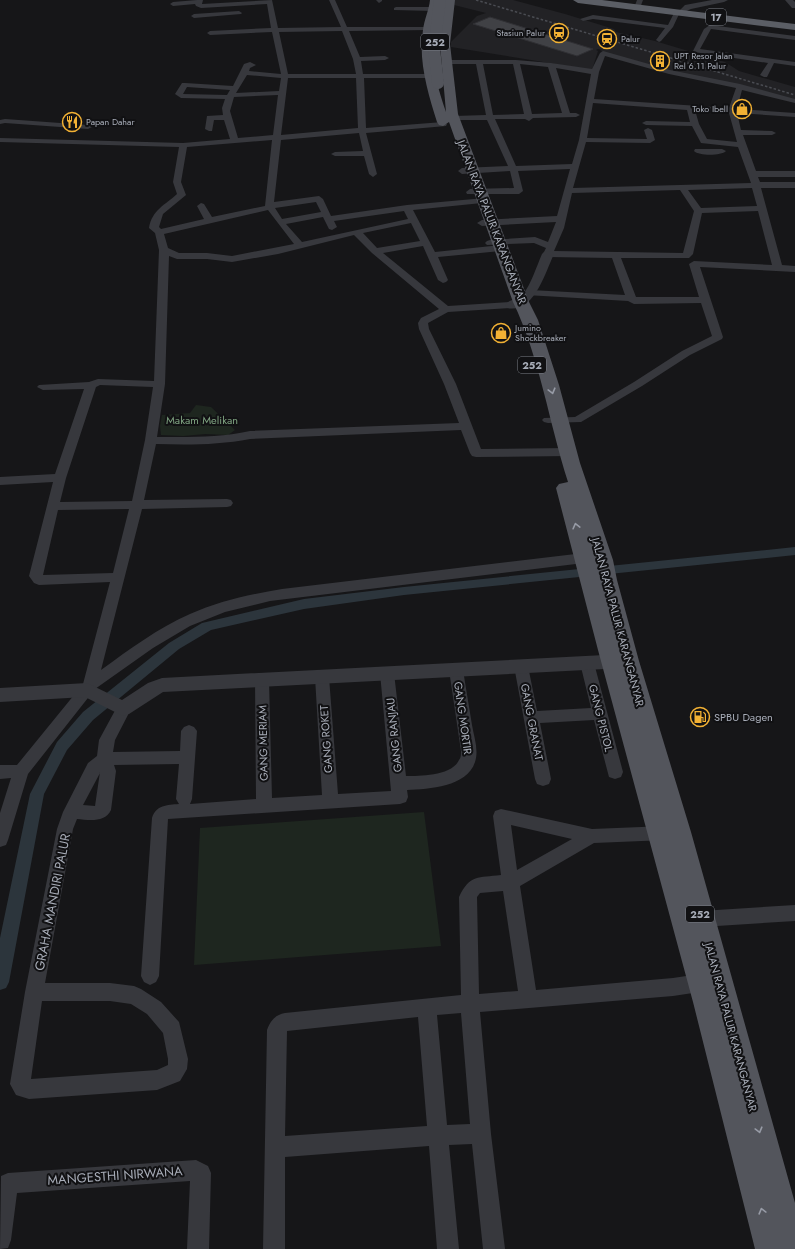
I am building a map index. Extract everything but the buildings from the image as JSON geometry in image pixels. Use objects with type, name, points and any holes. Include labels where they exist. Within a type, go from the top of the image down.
[{"type":"highway","name":"17","points":[[578,0],[639,4]]},
{"type":"highway","name":"17","points":[[604,0],[768,23],[795,25]]},
{"type":"highway","name":"17","points":[[681,11],[795,25]]},
{"type":"main road","name":"252","points":[[437,81],[428,56],[429,28],[441,3]]},
{"type":"main road","name":"252","points":[[437,81],[440,55],[441,3]]},
{"type":"main road","name":"JALAN RAYA PALUR KARANGANYAR","points":[[441,3],[446,29],[451,119],[476,196],[521,300],[522,330],[553,420],[594,569],[609,662],[670,833],[694,920],[710,982],[772,1249]]},
{"type":"main road","name":"JALAN RAYA PALUR KARANGANYAR","points":[[437,81],[441,106],[439,111],[451,119]]},
{"type":"main road","points":[[437,81],[445,95],[451,119]]},
{"type":"main road","name":"JALAN RAYA PALUR KARANGANYAR","points":[[710,982],[791,1249]]},
{"type":"street","points":[[659,40],[681,11],[688,7],[724,0]]},
{"type":"street","points":[[789,0],[795,6]]},
{"type":"street","points":[[173,4],[199,1],[198,5],[200,6],[211,6],[226,2],[269,1],[276,21],[276,30],[286,76],[282,93],[276,138],[270,206],[280,222],[297,243]]},
{"type":"street","points":[[331,3],[338,21],[345,29],[357,59],[360,75],[362,131],[373,174]]},
{"type":"street","points":[[396,9],[441,3]]},
{"type":"street","points":[[211,6],[215,14]]},
{"type":"street","points":[[194,16],[239,13]]},
{"type":"street","points":[[583,19],[593,17],[670,27]]},
{"type":"street","points":[[763,34],[768,23]]},
{"type":"street","points":[[790,65],[772,61],[696,51],[707,28],[710,27],[795,38]]},
{"type":"street","points":[[210,33],[276,30],[429,28]]},
{"type":"street","points":[[521,300],[550,250],[561,219],[583,140],[595,72],[602,54],[604,53],[669,72],[740,86],[795,101]]},
{"type":"street","points":[[357,59],[385,58]]},
{"type":"street","points":[[764,75],[772,61]]},
{"type":"street","points":[[447,62],[516,62],[551,65],[595,72]]},
{"type":"street","points":[[280,222],[329,220],[476,196],[520,191],[513,168],[491,118],[479,62]]},
{"type":"street","points":[[516,62],[529,118]]},
{"type":"street","points":[[235,141],[226,109],[231,96],[245,73],[246,66],[252,65],[250,64]]},
{"type":"street","points":[[551,65],[567,115]]},
{"type":"street","points":[[245,73],[286,76],[360,75],[437,81]]},
{"type":"street","points":[[698,77],[696,85],[705,87]]},
{"type":"street","points":[[236,88],[185,85],[179,94],[231,96],[282,93]]},
{"type":"street","points":[[740,86],[732,111],[737,132],[753,174],[778,268]]},
{"type":"street","points":[[591,100],[795,115]]},
{"type":"street","points":[[690,108],[695,124],[703,140],[706,142],[742,147]]},
{"type":"street","points":[[529,118],[567,115],[586,117]]},
{"type":"street","points":[[209,128],[210,118],[228,117]]},
{"type":"street","points":[[0,140],[184,146],[362,131],[451,119],[586,117]]},
{"type":"street","points":[[0,122],[5,121],[88,127]]},
{"type":"street","points":[[583,140],[651,140],[647,126],[695,124]]},
{"type":"street","points":[[737,132],[772,133]]},
{"type":"street","points":[[90,689],[137,504],[151,440],[159,384],[164,250],[154,225],[158,212],[182,195],[177,182],[184,146]]},
{"type":"street","points":[[698,152],[742,147]]},
{"type":"street","points":[[335,154],[367,153]]},
{"type":"street","points":[[467,171],[575,166]]},
{"type":"street","points":[[753,174],[795,174]]},
{"type":"street","points":[[568,191],[795,185]]},
{"type":"street","points":[[432,254],[535,240],[550,250],[616,256],[687,255],[698,211],[682,187]]},
{"type":"street","points":[[158,232],[270,206],[319,199],[329,220]]},
{"type":"street","points":[[200,206],[210,220]]},
{"type":"street","points":[[407,208],[432,254],[443,280]]},
{"type":"street","points":[[698,211],[762,208]]},
{"type":"street","points":[[487,222],[561,219]]},
{"type":"street","points":[[164,250],[177,256],[207,256],[229,259],[297,243],[414,220]]},
{"type":"street","points":[[356,232],[375,251],[446,309]]},
{"type":"street","points":[[254,246],[297,243]]},
{"type":"street","points":[[375,251],[426,244]]},
{"type":"street","points":[[616,256],[631,298]]},
{"type":"street","points":[[553,420],[577,420],[638,384],[686,353],[718,337],[694,264],[795,269]]},
{"type":"street","points":[[562,452],[477,454],[450,384],[423,326],[426,320],[446,309],[521,300],[631,298],[635,301],[705,300]]},
{"type":"street","points":[[43,386],[92,385],[98,382],[159,384]]},
{"type":"street","points":[[92,385],[60,478],[55,506],[36,578],[39,580],[118,577]]},
{"type":"street","points":[[151,440],[188,441],[230,439],[250,435],[466,426]]},
{"type":"street","points":[[0,481],[60,478]]},
{"type":"street","points":[[55,506],[227,502]]},
{"type":"street","points":[[0,840],[21,771],[90,689],[160,637],[185,622],[201,615],[256,599],[282,594],[594,569]]},
{"type":"street","points":[[71,812],[98,813],[103,810],[108,771],[104,759],[108,737],[120,707],[162,685],[609,662]]},
{"type":"street","name":"GANG PISTOL","points":[[609,662],[600,714],[615,772]]},
{"type":"street","name":"GANG GRANAT","points":[[521,666],[543,778]]},
{"type":"street","name":"GANG MORTIR","points":[[150,976],[161,814],[166,812],[330,801],[399,790],[442,779],[458,772],[467,764],[469,752],[456,670]]},
{"type":"street","name":"GANG RANJAU","points":[[387,673],[399,790]]},
{"type":"street","name":"GANG ROKET","points":[[322,677],[330,801]]},
{"type":"street","name":"GANG MERIAM","points":[[262,680],[264,805]]},
{"type":"street","points":[[0,695],[90,689],[120,707]]},
{"type":"street","points":[[531,717],[600,714]]},
{"type":"street","points":[[184,799],[189,732]]},
{"type":"street","points":[[104,759],[187,757]]},
{"type":"street","name":"GRAHA MANDIRI PALUR","points":[[34,992],[110,992],[134,995],[154,1008],[172,1029],[178,1059],[177,1069],[173,1074],[157,1080],[23,1088],[20,1084],[34,992],[65,829],[71,812],[94,768],[104,759]]},
{"type":"street","points":[[0,772],[21,771]]},
{"type":"street","points":[[528,999],[501,816],[592,836],[636,833],[670,833]]},
{"type":"street","points":[[494,1249],[481,1134],[470,1003],[468,897],[472,889],[480,884],[511,882],[592,836]]},
{"type":"street","points":[[694,920],[795,913]]},
{"type":"street","points":[[274,1249],[276,1030],[281,1024],[285,1022],[470,1003],[672,987],[710,982]]},
{"type":"street","points":[[427,1008],[448,1249]]},
{"type":"street","points":[[276,1147],[438,1135],[481,1134]]},
{"type":"street","name":"MANGESTHI NIRWANA","points":[[0,1240],[8,1183],[196,1170],[201,1173],[198,1249]]},
{"type":"shaded area","name":"Stasiun Palur","points":[[454,0],[513,0],[565,14],[614,29],[616,32],[655,41],[725,62],[739,71],[795,87],[795,100],[639,63],[600,51],[602,50],[598,49],[596,50],[598,51],[592,70],[451,47],[451,42],[477,16],[486,13],[454,5]]},
{"type":"green space","name":"Makam Melikan","points":[[196,405],[211,407],[235,430],[228,435],[161,435],[160,426],[162,415],[190,413]]},
{"type":"green space","points":[[424,812],[441,946],[194,965],[200,828]]},
{"type":"waterway","points":[[0,982],[37,794],[62,746],[88,716],[174,646],[207,626],[304,604],[404,591],[795,551]]},
{"type":"railway","points":[[476,0],[795,95]]},
{"type":"place","name":"Stasiun Palur","points":[[559,33]]},
{"type":"place","name":"Palur","points":[[607,39]]},
{"type":"place","name":"UPT Resor Jalan Rel 6.11 Palur","points":[[660,61]]},
{"type":"place","name":"Toko Ibell","points":[[742,109]]},
{"type":"place","name":"Papan Dahar","points":[[72,122]]},
{"type":"place","name":"Jumino Shockbreaker","points":[[501,333]]},
{"type":"place","name":"SPBU Dagen","points":[[700,717]]}]
